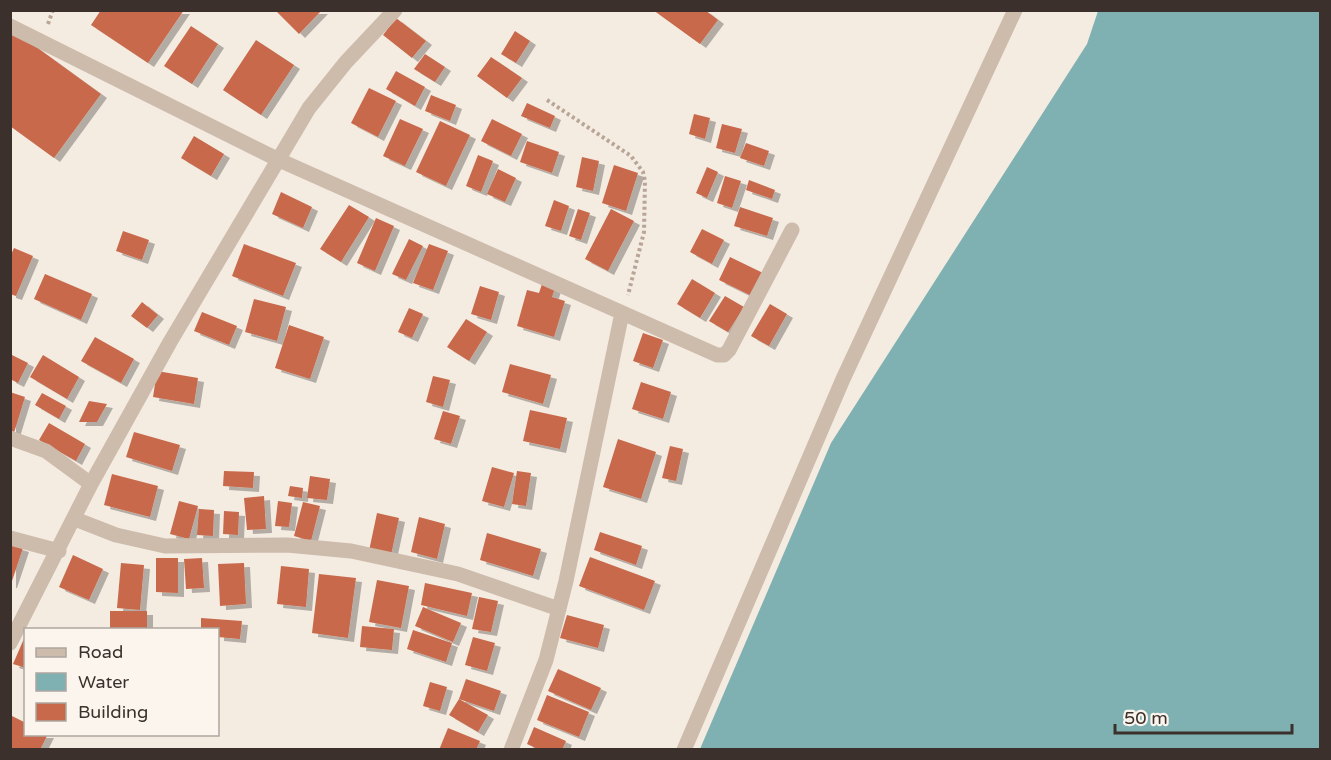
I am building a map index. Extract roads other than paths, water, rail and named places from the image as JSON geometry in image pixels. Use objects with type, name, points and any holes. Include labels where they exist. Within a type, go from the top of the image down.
[{"type":"street","points":[[10,643],[59,551],[91,484],[170,342],[279,160],[321,92],[395,10]]},
{"type":"street","points":[[684,750],[843,379],[1015,10]]},
{"type":"street","points":[[10,26],[279,160],[622,313],[724,355],[753,307],[792,230]]},
{"type":"street","points":[[511,750],[546,660],[559,609],[622,313]]},
{"type":"street","points":[[10,438],[46,451],[91,484]]},
{"type":"street","points":[[75,519],[116,536],[165,546],[287,545],[351,551],[458,574],[559,609]]},
{"type":"street","points":[[10,538],[59,551]]},
{"type":"water","points":[[1098,11],[1320,11],[1320,749],[700,749],[831,443],[1087,44]]}]
